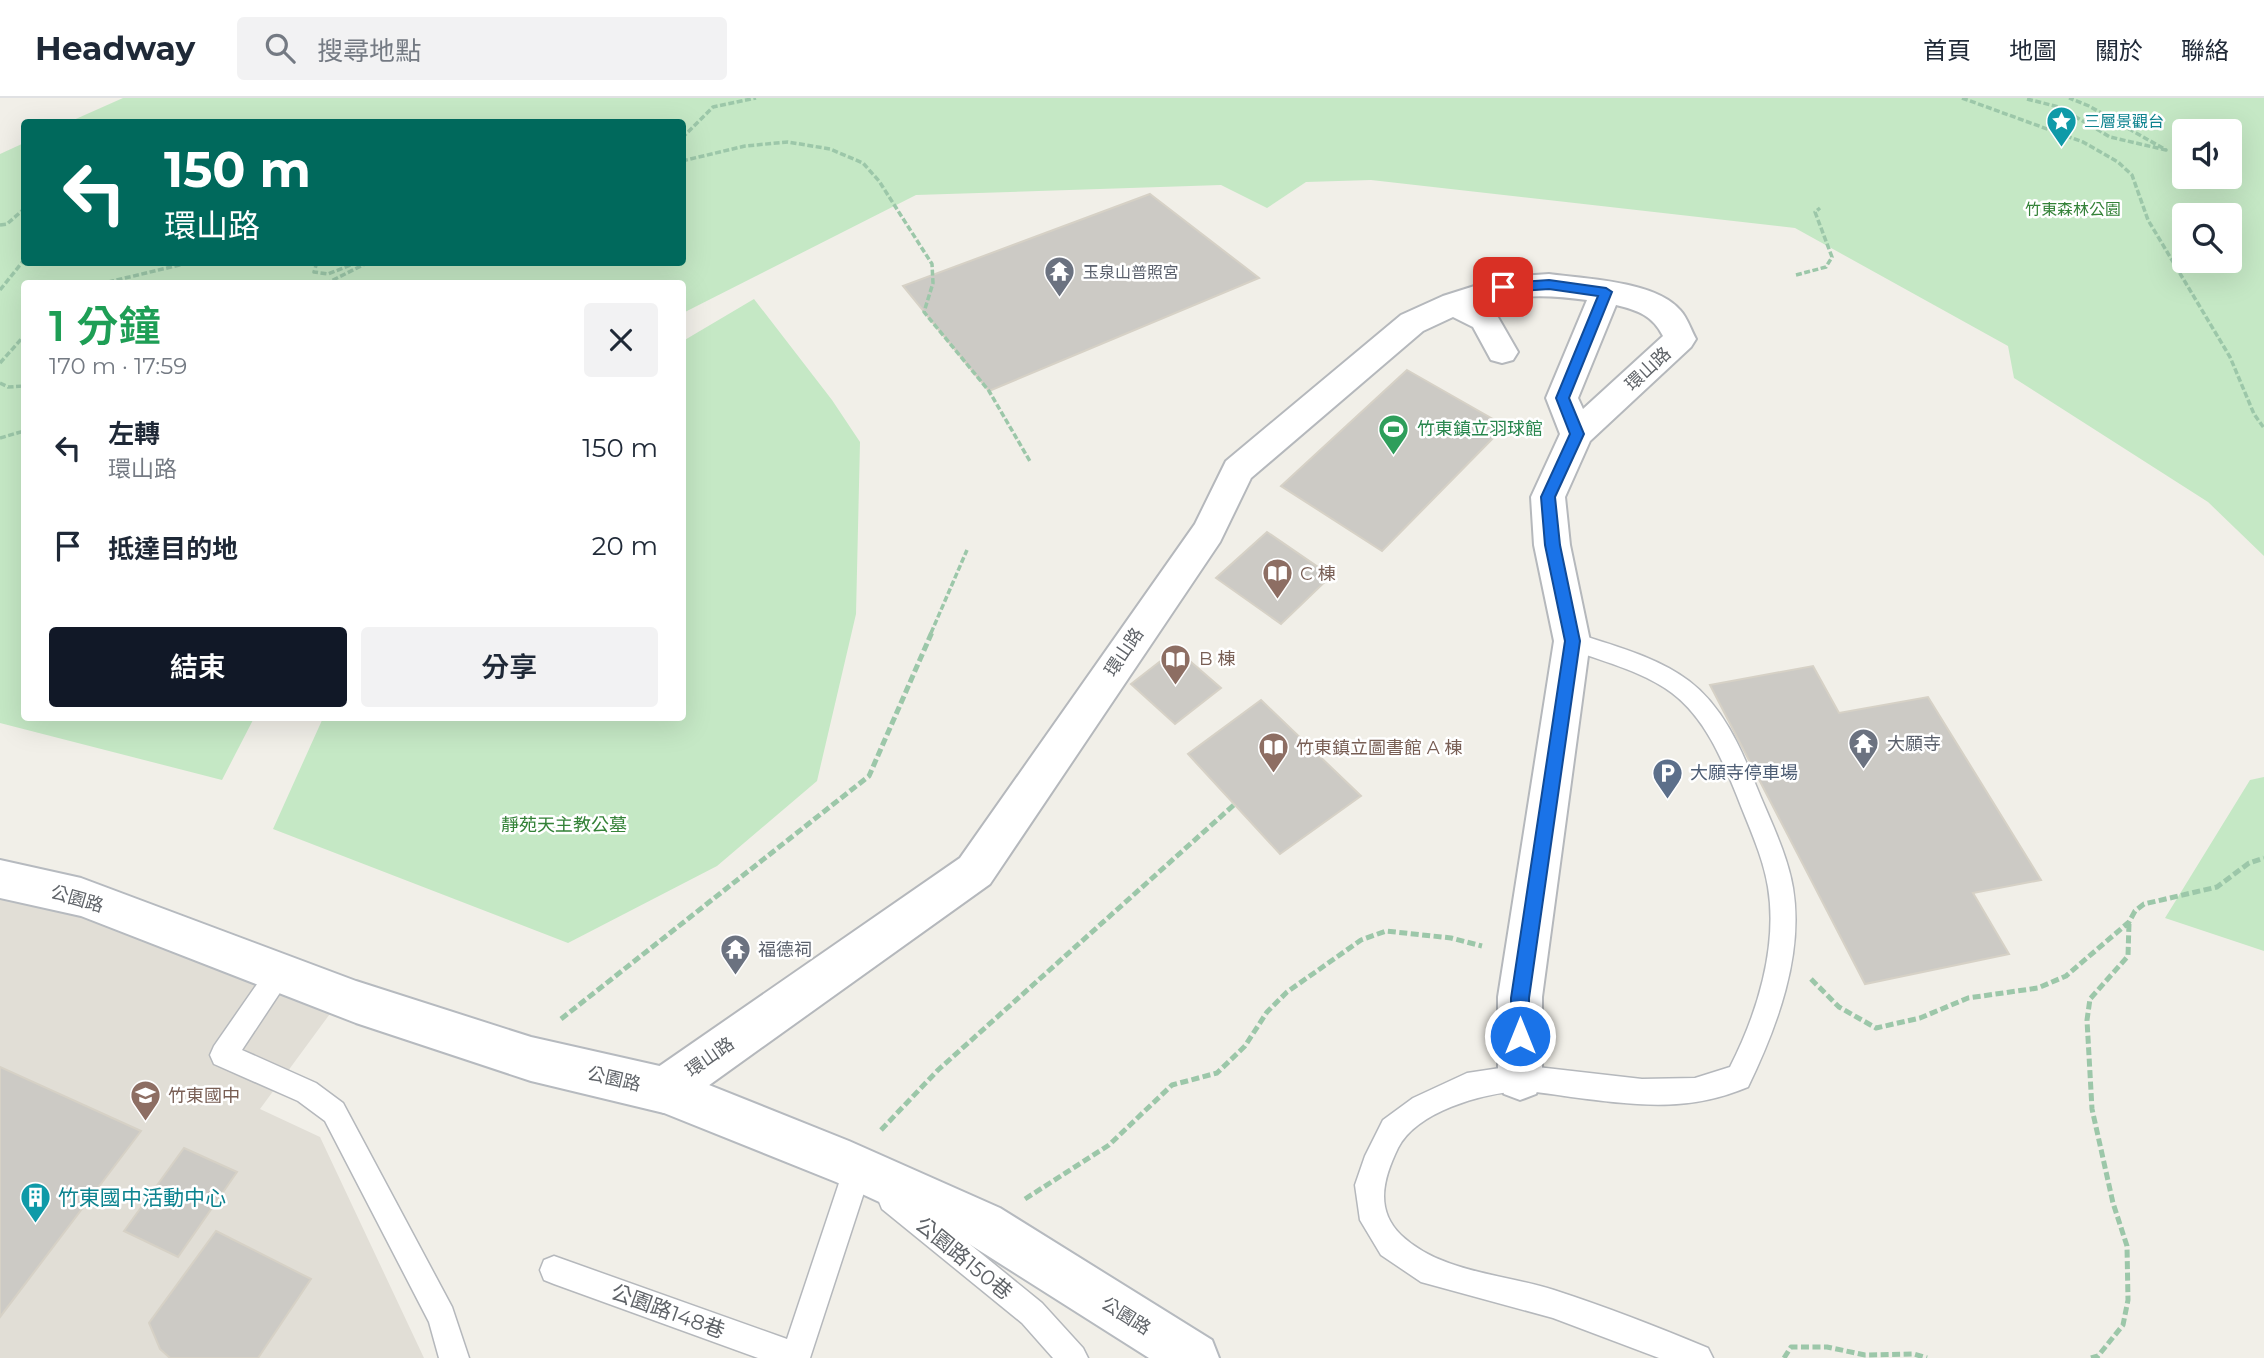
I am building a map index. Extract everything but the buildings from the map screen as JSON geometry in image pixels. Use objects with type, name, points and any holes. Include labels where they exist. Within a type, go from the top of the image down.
[{"type":"street","name":"環山路","points":[[664,1090],[975,871],[1208,531],[1238,470],[1412,323],[1454,304],[1503,287],[1549,284],[1647,301],[1669,317],[1680,340],[1577,434],[1548,497],[1552,545],[1571,653],[1520,998],[1520,1067]]},
{"type":"street","points":[[1577,434],[1562,398],[1606,292]]},
{"type":"street","points":[[1454,304],[1484,320],[1502,352]]},
{"type":"street","name":"公園路","points":[[0,879],[81,897],[280,973],[516,1055],[664,1090],[983,1225],[1194,1358]]},
{"type":"lane","points":[[1571,653],[1669,679],[1692,698],[1718,730],[1739,771],[1781,887],[1780,940],[1773,985],[1758,1043],[1739,1078],[1696,1091],[1642,1093],[1520,1067],[1467,1086],[1422,1107],[1393,1130],[1374,1166],[1369,1185],[1374,1220],[1391,1245],[1431,1272],[1553,1304],[1698,1358]]},
{"type":"lane","points":[[280,973],[223,1055],[307,1092],[334,1112],[442,1317],[454,1358]]},
{"type":"lane","name":"公園路148巷","points":[[554,1270],[796,1357],[853,1168]]},
{"type":"lane","name":"公園路150巷","points":[[853,1168],[1032,1313],[1073,1358]]},
{"type":"path","points":[[686,136],[694,131],[707,110],[720,104],[756,98]]},
{"type":"path","points":[[1962,98],[2086,142],[2111,156],[2132,175],[2139,186],[2140,199],[2148,219],[2230,357],[2254,414],[2264,428]]},
{"type":"path","points":[[2027,99],[2059,107],[2110,137],[2166,150],[2089,106],[2069,98]]},
{"type":"path","points":[[686,160],[786,141],[816,144],[843,152],[867,165],[900,217],[932,259],[935,286],[924,312],[989,391],[1031,463]]},
{"type":"path","points":[[1797,275],[1826,267],[1832,257],[1815,212],[1821,208]]},
{"type":"path","points":[[0,225],[7,224],[21,212]]},
{"type":"path","points":[[0,290],[21,264]]},
{"type":"path","points":[[117,280],[175,266]]},
{"type":"path","points":[[316,266],[314,272],[328,274],[348,266]]},
{"type":"path","points":[[333,280],[361,266]]},
{"type":"path","points":[[0,363],[21,339]]},
{"type":"path","points":[[0,383],[8,387],[21,386]]},
{"type":"path","points":[[0,438],[21,432]]},
{"type":"path","points":[[516,1055],[869,776],[967,550]]},
{"type":"path","points":[[853,1168],[938,1070],[1236,803]]},
{"type":"path","points":[[2091,1358],[2098,1356],[2123,1325],[2128,1300],[2127,1246],[2113,1203],[2092,1109],[2087,1020],[2090,999],[2128,956],[2129,922],[2133,912],[2144,903],[2218,887],[2236,870],[2264,858]]},
{"type":"path","points":[[1780,940],[1800,968],[1839,1006],[1876,1028],[1920,1018],[1968,998],[2038,988],[2066,976],[2129,922]]},
{"type":"path","points":[[983,1225],[1109,1145],[1172,1085],[1217,1073],[1245,1046],[1267,1012],[1287,992],[1361,940],[1386,931],[1451,938],[1526,956]]},
{"type":"path","points":[[1784,1358],[1791,1348],[1827,1347],[1865,1355],[1914,1354],[1927,1358]]},
{"type":"shaded area","name":"竹東國中","points":[[0,882],[332,1011],[260,1109],[320,1137],[424,1358],[0,1358]]},
{"type":"green space","name":"竹東森林公園","points":[[123,98],[2264,98],[2264,556],[2208,502],[2014,378],[2008,346],[1795,228],[1371,180],[1306,182],[1267,208],[1221,185],[916,195],[686,311],[686,280],[21,280],[21,721],[252,721],[222,780],[0,723],[0,154],[21,144],[21,266],[686,266],[686,119],[76,119]]},
{"type":"green space","name":"靜苑天主教公墓","points":[[754,299],[832,400],[860,442],[856,614],[817,781],[717,866],[568,943],[273,829],[322,721],[686,721],[686,339]]},
{"type":"green space","points":[[2264,777],[2264,951],[2165,918],[2250,780]]},
{"type":"place","name":"三層景觀台","points":[[2061,148]]},
{"type":"place","name":"玉泉山普照宮","points":[[1060,299]]},
{"type":"place","name":"竹東鎮立羽球館","points":[[1394,456]]},
{"type":"place","name":"C 棟","points":[[1277,601]]},
{"type":"place","name":"B 棟","points":[[1176,686]]},
{"type":"place","name":"大願寺","points":[[1864,771]]},
{"type":"place","name":"竹東鎮立圖書館 A 棟","points":[[1273,775]]},
{"type":"place","name":"大願寺停車場","points":[[1667,800]]},
{"type":"place","name":"福德祠","points":[[735,977]]},
{"type":"place","name":"竹東國中","points":[[145,1123]]},
{"type":"place","name":"竹東國中活動中心","points":[[35,1224]]},
{"type":"route","points":[[1503,287],[1549,284],[1606,292],[1562,398],[1577,434],[1548,497],[1552,545],[1572,641],[1563,722],[1520,998],[1520,1036]]}]
